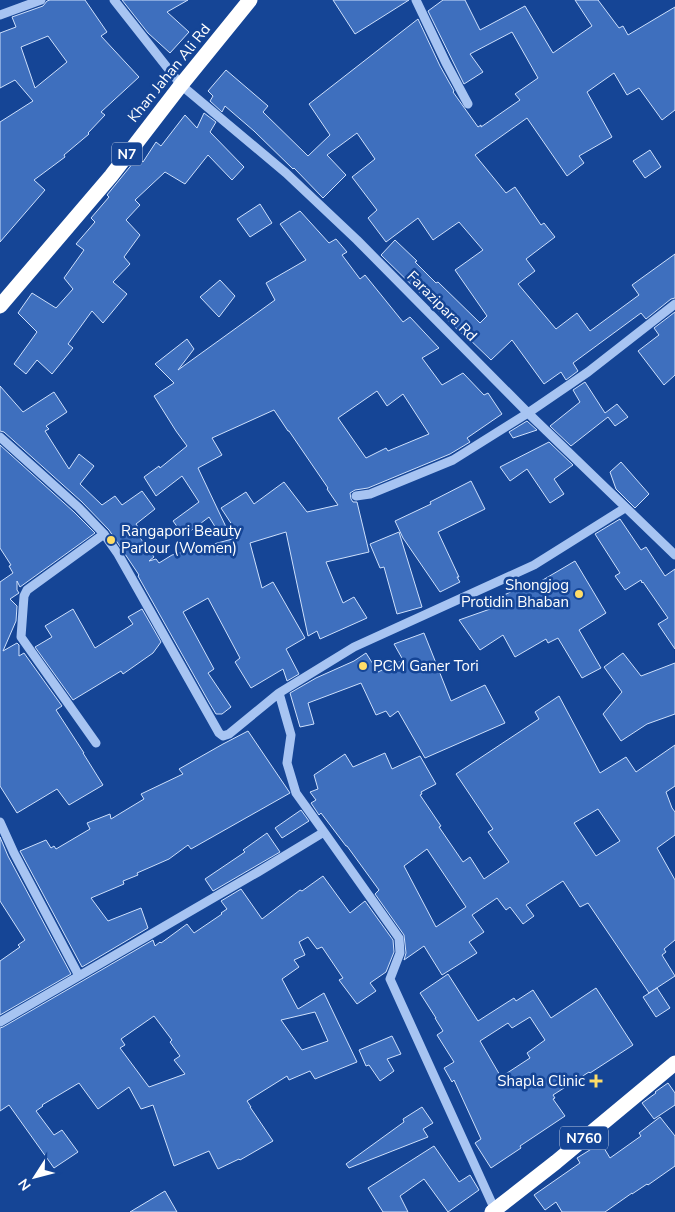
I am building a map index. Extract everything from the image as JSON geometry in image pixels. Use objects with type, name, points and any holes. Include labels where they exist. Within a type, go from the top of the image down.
[{"type":"highway","name":"Khan Jahan Ali Rd","points":[[0,306],[111,176],[250,0]]},
{"type":"highway","name":"N760","points":[[494,1211],[675,1063]]},
{"type":"street","points":[[0,15],[41,0]]},
{"type":"street","name":"Farazipara Rd","points":[[114,0],[181,85],[286,173],[350,233],[528,413],[675,555]]},
{"type":"street","points":[[416,0],[468,104]]},
{"type":"street","points":[[356,496],[370,494],[453,460],[528,413],[588,372],[675,304]]},
{"type":"street","points":[[0,437],[78,507],[104,534],[118,554],[218,733],[223,736],[229,734],[279,694],[354,648],[534,565],[625,508]]},
{"type":"street","points":[[96,743],[21,637],[24,596],[27,590],[104,534]]},
{"type":"street","points":[[279,694],[291,735],[287,763],[296,793],[399,938],[400,953],[390,980],[494,1211]]},
{"type":"street","points":[[0,822],[14,853],[79,976]]},
{"type":"street","points":[[0,1022],[324,832]]},
{"type":"building","points":[[85,0],[107,32],[101,36],[139,77],[101,112],[105,115],[89,134],[64,155],[65,157],[34,180],[45,190],[0,242],[0,122],[33,101],[15,80],[0,88],[0,33],[16,27],[12,17],[43,6],[47,1]],"holes":[[[48,36],[67,62],[35,88],[21,47]]]},
{"type":"building","points":[[122,0],[188,0],[167,12],[189,32],[170,53],[148,33]]},
{"type":"building","points":[[333,0],[409,0],[355,34]]},
{"type":"building","points":[[443,0],[465,0],[480,30],[525,6],[553,53],[592,26],[575,0],[598,0],[619,28],[623,26],[628,35],[675,7],[675,110],[662,120],[639,88],[627,95],[614,73],[587,92],[612,137],[579,156],[584,163],[567,176],[527,118],[475,155],[506,193],[515,187],[541,225],[544,223],[555,237],[526,259],[535,271],[518,284],[556,329],[577,313],[590,331],[639,295],[632,285],[675,254],[675,298],[671,299],[646,319],[641,313],[573,363],[578,371],[566,380],[561,372],[544,384],[512,340],[491,360],[381,255],[395,240],[436,283],[438,282],[480,323],[487,316],[455,270],[483,250],[459,222],[433,240],[418,218],[386,242],[368,218],[377,210],[352,177],[375,159],[357,133],[327,155],[346,175],[323,198],[294,168],[225,106],[222,112],[210,101],[213,96],[208,91],[226,70],[268,106],[263,112],[308,156],[330,135],[309,104],[418,19],[453,92],[478,127],[481,125],[481,127],[520,100],[515,94],[538,78],[512,32],[470,54],[483,72],[464,84],[428,11]]},
{"type":"building","points":[[204,113],[216,122],[210,132],[244,167],[232,180],[208,155],[185,184],[165,172],[135,200],[140,205],[126,220],[140,235],[124,257],[130,264],[113,282],[127,294],[103,323],[92,311],[68,344],[73,348],[52,374],[37,360],[26,374],[14,364],[37,332],[18,313],[32,293],[56,308],[73,289],[64,278],[84,250],[76,244],[95,222],[91,218],[109,197],[107,195],[138,157],[143,162],[156,142],[161,146],[185,115],[197,128]]},
{"type":"building","points":[[650,150],[661,167],[645,178],[633,161]]},
{"type":"building","points":[[260,204],[272,223],[250,237],[237,219]]},
{"type":"building","points":[[300,211],[329,243],[336,239],[347,252],[342,255],[360,279],[365,275],[403,322],[410,317],[439,348],[422,358],[442,385],[463,373],[484,395],[488,393],[502,414],[467,438],[470,442],[450,454],[368,488],[355,490],[350,493],[353,502],[357,502],[369,552],[326,562],[343,603],[354,597],[367,618],[320,639],[317,631],[308,636],[286,532],[250,543],[262,588],[273,582],[305,638],[286,649],[299,674],[287,681],[283,669],[251,688],[235,662],[240,658],[208,598],[183,612],[214,669],[208,673],[231,707],[222,714],[216,714],[139,575],[109,530],[82,502],[4,432],[0,431],[0,386],[23,412],[54,392],[67,412],[46,426],[49,429],[45,431],[69,469],[79,454],[94,466],[80,484],[102,505],[115,496],[122,505],[142,491],[155,509],[136,524],[142,533],[138,535],[154,557],[149,561],[156,559],[159,563],[172,555],[240,537],[221,508],[246,492],[254,504],[284,482],[307,512],[338,505],[274,410],[212,438],[222,455],[198,468],[227,529],[219,533],[209,517],[184,536],[173,521],[199,502],[182,476],[156,496],[144,477],[159,466],[160,468],[187,446],[154,396],[174,383],[155,364],[187,339],[194,349],[178,370],[275,300],[266,283],[306,260],[280,224]],"holes":[[[377,391],[387,406],[403,394],[429,434],[388,451],[386,448],[366,458],[338,418]]]},
{"type":"building","points":[[220,280],[235,296],[219,317],[200,297]]},
{"type":"building","points":[[675,312],[675,375],[664,385],[638,351],[659,335],[654,328]]},
{"type":"building","points":[[585,382],[605,413],[617,404],[628,417],[615,426],[608,417],[571,446],[550,426],[580,402],[573,390]]},
{"type":"building","points":[[527,421],[537,430],[513,438],[509,432]]},
{"type":"building","points":[[549,442],[573,465],[554,479],[564,494],[550,503],[527,469],[510,481],[500,467]]},
{"type":"building","points":[[0,445],[95,533],[20,587],[17,581],[19,593],[10,599],[17,606],[16,621],[3,651],[17,643],[19,645],[19,656],[24,653],[62,706],[56,710],[103,785],[69,805],[57,789],[17,813],[0,786],[0,582],[13,573],[9,566],[11,565],[0,548]]},
{"type":"building","points":[[621,462],[649,494],[635,508],[616,489],[610,472]]},
{"type":"building","points":[[471,481],[485,509],[438,532],[460,582],[440,592],[403,538],[395,521],[431,504],[430,502]]},
{"type":"building","points":[[620,519],[641,550],[646,547],[665,576],[675,569],[675,649],[658,624],[668,618],[643,582],[641,580],[625,590],[615,576],[620,573],[595,534]]},
{"type":"building","points":[[399,532],[422,607],[397,614],[384,567],[380,568],[370,544]]},
{"type":"building","points":[[575,561],[606,613],[579,630],[601,668],[582,678],[558,638],[548,643],[546,639],[515,657],[503,635],[480,650],[459,620],[493,608],[491,601],[515,590],[516,592],[535,582],[536,584]]},
{"type":"building","points":[[73,609],[95,648],[133,624],[128,617],[142,609],[161,642],[153,653],[123,674],[121,671],[73,700],[35,647],[52,637],[45,626]]},
{"type":"building","points":[[424,633],[451,701],[485,685],[505,723],[425,758],[398,711],[390,717],[386,711],[376,715],[361,683],[308,703],[314,724],[300,727],[290,693],[366,653],[378,672],[403,660],[394,644]]},
{"type":"building","points":[[623,653],[641,676],[675,663],[675,714],[647,724],[621,741],[603,714],[622,692],[604,667]]},
{"type":"building","points":[[559,696],[600,773],[626,757],[636,772],[675,745],[675,786],[666,792],[675,812],[675,835],[657,848],[675,880],[675,940],[664,949],[666,952],[662,955],[675,976],[649,993],[588,903],[580,907],[563,881],[526,905],[534,916],[523,924],[510,907],[506,910],[497,898],[472,915],[484,932],[469,942],[477,953],[442,975],[424,946],[404,960],[406,953],[404,935],[375,894],[379,890],[347,846],[321,813],[319,815],[311,803],[316,800],[310,792],[318,789],[314,775],[345,754],[353,767],[385,753],[392,769],[420,756],[436,784],[421,792],[422,794],[420,795],[463,862],[470,857],[484,879],[509,862],[488,832],[493,829],[456,774],[539,719],[535,712]],"holes":[[[598,809],[620,841],[596,856],[574,823]],[[427,849],[466,907],[436,927],[404,866]]]},
{"type":"building","points":[[248,731],[290,793],[191,849],[188,845],[169,859],[123,881],[124,884],[91,898],[108,921],[141,908],[148,928],[82,967],[20,851],[46,840],[51,848],[54,846],[56,849],[90,829],[87,823],[110,814],[111,819],[144,799],[141,794],[183,774],[179,769]]},
{"type":"building","points":[[301,810],[309,821],[282,838],[275,828]]},
{"type":"building","points":[[267,833],[280,852],[213,891],[205,879],[245,852],[243,850]]},
{"type":"building","points":[[0,837],[8,856],[71,974],[0,1015],[0,961],[20,947],[18,945],[25,940],[0,901]]},
{"type":"building","points":[[323,876],[350,913],[365,901],[393,940],[394,952],[386,972],[370,983],[376,991],[357,1004],[339,980],[343,978],[322,947],[317,949],[308,937],[299,942],[305,955],[294,960],[299,967],[282,979],[298,1009],[324,993],[357,1062],[315,1079],[310,1071],[289,1080],[287,1076],[247,1101],[273,1141],[240,1160],[218,1169],[209,1151],[174,1166],[153,1105],[141,1109],[129,1087],[98,1109],[79,1083],[42,1105],[36,1111],[54,1135],[62,1130],[78,1152],[54,1168],[9,1105],[0,1111],[0,1028],[153,940],[155,946],[187,924],[194,933],[222,914],[227,909],[221,901],[241,889],[262,919],[300,890],[302,891]],"holes":[[[315,1012],[328,1041],[302,1050],[281,1020]],[[154,1016],[172,1040],[170,1042],[180,1056],[174,1060],[185,1074],[149,1087],[120,1048],[125,1045],[121,1039]]]},
{"type":"building","points":[[448,974],[478,1021],[514,998],[516,1001],[533,990],[551,1018],[596,988],[633,1045],[553,1095],[555,1098],[553,1099],[565,1116],[491,1168],[475,1143],[481,1139],[454,1080],[452,1082],[444,1068],[454,1062],[437,1035],[443,1031],[420,993]],"holes":[[[530,1017],[545,1040],[527,1053],[530,1058],[501,1077],[480,1041],[508,1023],[512,1028]]]},
{"type":"building","points":[[657,988],[670,1008],[656,1017],[643,997]]},
{"type":"building","points":[[392,1036],[401,1054],[387,1059],[394,1071],[380,1081],[369,1065],[366,1066],[359,1050]]},
{"type":"building","points":[[668,1083],[675,1093],[675,1105],[654,1119],[642,1103]]},
{"type":"building","points":[[422,1107],[433,1123],[423,1129],[428,1137],[349,1168],[346,1164],[404,1122],[403,1119]]},
{"type":"building","points":[[660,1117],[675,1136],[675,1166],[605,1212],[562,1212],[556,1202],[545,1210],[534,1195],[580,1163],[577,1158],[601,1143],[610,1158],[641,1136],[639,1133]]},
{"type":"building","points":[[434,1146],[459,1182],[470,1175],[479,1190],[448,1212],[424,1179],[400,1196],[408,1212],[383,1212],[368,1188]]},
{"type":"building","points":[[165,1191],[177,1212],[130,1212]]},
{"type":"place","name":"Rangapori Beauty Parlour (Women)","points":[[111,540]]},
{"type":"place","name":"Shongjog Protidin Bhaban","points":[[579,594]]},
{"type":"place","name":"PCM Ganer Tori","points":[[363,666]]},
{"type":"place","name":"Shapla Clinic","points":[[596,1081]]}]
